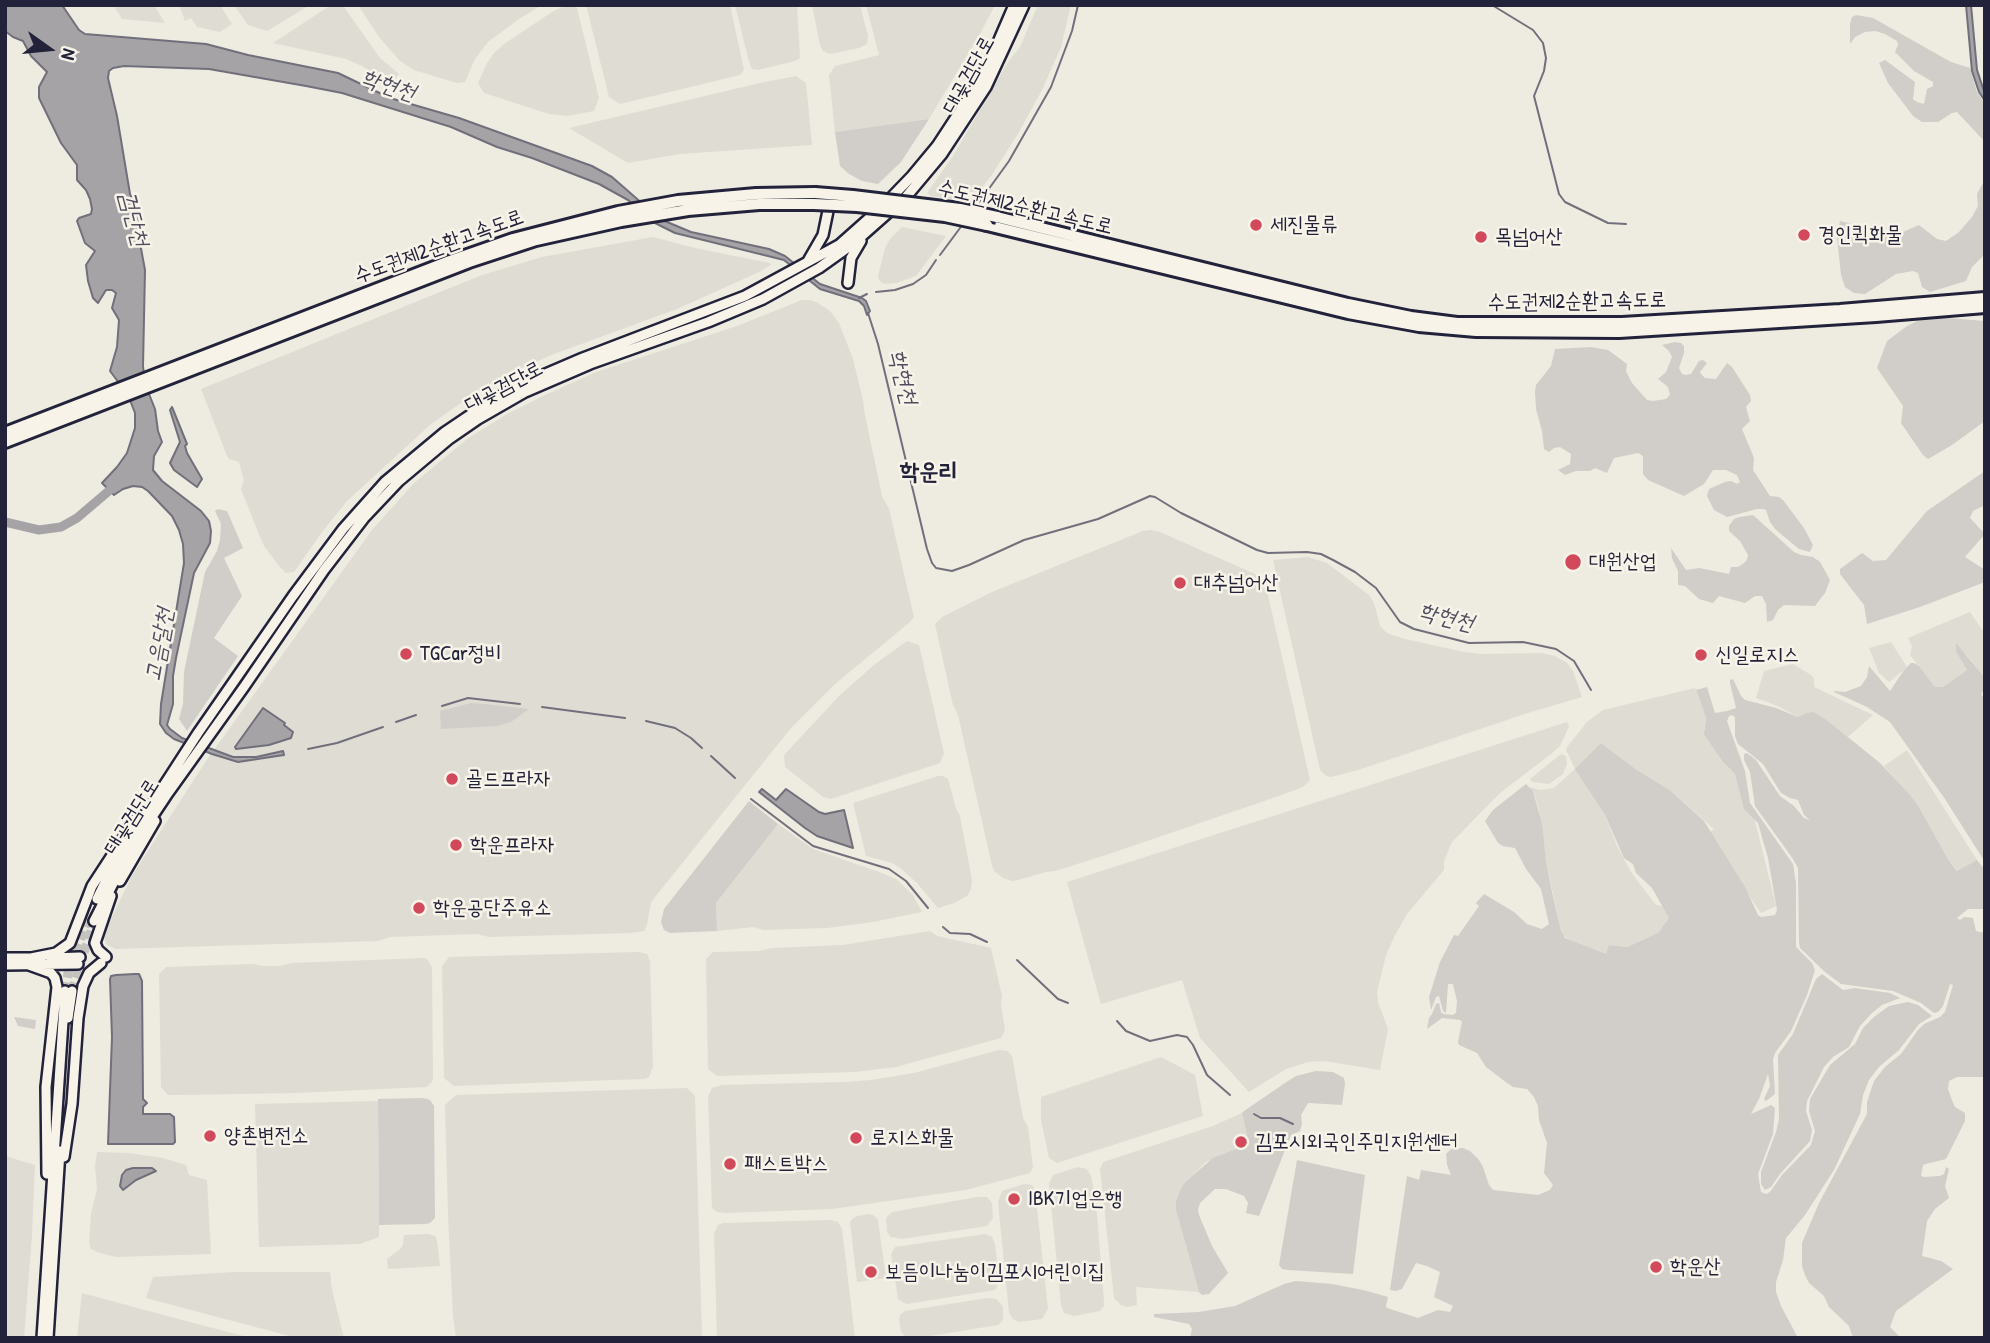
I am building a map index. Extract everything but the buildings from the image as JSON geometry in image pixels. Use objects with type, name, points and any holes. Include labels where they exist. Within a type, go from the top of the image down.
[{"type":"highway","name":"수도권제2순환고속도로","points":[[5,433],[166,376],[483,249],[538,231],[619,216],[678,201],[757,194],[945,216],[1348,313],[1419,326],[1476,331],[1619,332],[1985,307]]},
{"type":"highway","name":"수도권제2순환고속도로","points":[[619,216],[853,196],[960,209],[1348,304],[1446,322],[1622,323],[1985,298]]},
{"type":"highway","name":"수도권제2순환고속도로","points":[[5,442],[102,400]]},
{"type":"main road","name":"대곶검단로","points":[[165,790],[198,733],[293,596],[343,528],[385,482],[426,447],[520,384],[720,306],[789,273],[853,234],[924,162],[975,88],[1014,5]]},
{"type":"main road","name":"대곶검단로","points":[[91,920],[117,858],[165,790],[209,736],[349,537],[399,481],[437,448],[478,419],[525,392],[590,364],[746,307],[819,268],[866,233],[906,197],[943,154],[986,87],[1024,5]]},
{"type":"main road","points":[[808,261],[823,235],[828,211]]},
{"type":"main road","points":[[848,284],[852,254],[866,233]]},
{"type":"main road","points":[[57,1200],[72,1104],[83,986],[89,974],[104,960],[95,943],[111,896],[150,831],[165,790]]},
{"type":"main road","points":[[5,965],[56,953],[70,943],[98,876],[136,817],[165,790]]},
{"type":"main road","points":[[5,958],[28,961],[79,960]]},
{"type":"main road","points":[[28,961],[51,973],[57,987],[46,1087],[47,1251]]},
{"type":"main road","points":[[42,1338],[69,991],[48,1338]]},
{"type":"shaded area","points":[[115,5],[154,5],[165,23],[122,19]]},
{"type":"shaded area","points":[[179,5],[220,5],[232,24],[220,32],[197,27],[191,18],[185,21]]},
{"type":"shaded area","points":[[234,5],[310,5],[267,31],[248,25]]},
{"type":"shaded area","points":[[331,5],[344,7],[380,58],[399,74],[390,85],[362,66],[346,59],[273,43]]},
{"type":"shaded area","points":[[358,5],[542,5],[488,42],[475,59],[465,82],[457,83],[414,70],[400,61],[379,37]]},
{"type":"shaded area","points":[[566,5],[577,8],[599,98],[594,111],[568,116],[549,114],[484,93],[478,83],[494,53],[552,12]]},
{"type":"shaded area","points":[[586,5],[730,5],[744,70],[740,75],[620,104],[609,97]]},
{"type":"shaded area","points":[[735,5],[797,5],[800,58],[758,70],[752,69]]},
{"type":"shaded area","points":[[812,5],[860,5],[868,36],[867,44],[830,54],[823,51]]},
{"type":"shaded area","points":[[866,5],[995,5],[929,119],[835,132],[829,75],[835,66],[879,55]]},
{"type":"shaded area","points":[[1038,5],[1071,5],[1061,47],[1019,132],[970,203],[931,196],[927,193],[1020,47]]},
{"type":"shaded area","points":[[1856,15],[1873,18],[1951,62],[1970,68],[1977,92],[1985,104],[1985,142],[1957,112],[1938,122],[1922,122],[1913,116],[1888,83],[1879,63],[1885,60],[1915,82],[1913,99],[1917,102],[1924,104],[1927,89],[1933,86],[1933,82],[1914,71],[1895,52],[1897,41],[1885,34],[1865,32],[1855,37],[1850,44],[1850,24],[1852,17]]},
{"type":"shaded area","points":[[796,76],[806,83],[812,145],[680,154],[628,163],[569,128],[760,83]]},
{"type":"shaded area","points":[[929,119],[901,162],[878,184],[862,181],[840,166],[835,132]]},
{"type":"shaded area","points":[[1985,179],[1985,254],[1972,267],[1966,281],[1930,292],[1922,287],[1918,273],[1913,271],[1896,274],[1865,294],[1854,293],[1845,287],[1837,237],[1840,221],[1856,225],[1875,239],[1901,233],[1919,225],[1937,239],[1946,241],[1959,232],[1972,217],[1978,206],[1977,194]]},
{"type":"shaded area","points":[[902,227],[946,236],[916,276],[884,284],[878,276],[885,248]]},
{"type":"shaded area","points":[[653,237],[771,265],[677,309],[554,354],[479,390],[430,425],[347,501],[294,572],[286,573],[279,566],[264,546],[241,489],[244,480],[239,462],[227,456],[201,389],[482,275],[542,257]]},
{"type":"shaded area","points":[[802,300],[811,300],[830,311],[839,323],[853,359],[882,496],[889,509],[914,617],[835,684],[791,728],[651,902],[644,931],[489,937],[477,934],[390,937],[378,941],[116,949],[107,945],[105,931],[133,874],[206,761],[372,530],[413,484],[467,439],[543,396],[596,372],[737,326]]},
{"type":"shaded area","points":[[1932,318],[1985,321],[1985,421],[1928,459],[1901,423],[1903,406],[1877,368],[1887,341],[1907,326]]},
{"type":"shaded area","points":[[1675,342],[1684,346],[1679,368],[1682,374],[1691,374],[1699,361],[1703,360],[1707,363],[1701,374],[1705,378],[1716,379],[1727,363],[1750,395],[1751,401],[1746,407],[1750,421],[1742,429],[1754,458],[1753,470],[1770,496],[1783,500],[1804,528],[1813,545],[1810,552],[1799,549],[1776,530],[1766,510],[1757,509],[1727,517],[1714,510],[1707,496],[1709,489],[1725,482],[1740,482],[1737,475],[1726,470],[1713,470],[1704,484],[1684,496],[1648,480],[1643,474],[1643,456],[1638,453],[1614,458],[1607,473],[1595,468],[1565,475],[1558,470],[1570,464],[1571,454],[1560,447],[1549,452],[1544,449],[1535,392],[1536,385],[1551,366],[1555,349],[1591,347],[1608,350],[1627,364],[1626,371],[1632,383],[1647,400],[1653,401],[1666,399],[1670,395],[1668,387],[1658,379],[1666,372],[1672,357],[1662,345]]},
{"type":"shaded area","points":[[1985,471],[1985,505],[1973,511],[1970,518],[1985,534],[1965,557],[1985,570],[1985,582],[1867,624],[1864,605],[1840,574],[1840,569],[1862,553],[1873,561],[1886,560],[1927,511]]},
{"type":"shaded area","points":[[215,511],[227,511],[243,548],[224,558],[242,596],[214,638],[238,656],[187,731],[179,719],[183,704],[184,672],[205,572],[220,540],[221,524]]},
{"type":"shaded area","points":[[1753,515],[1794,552],[1813,557],[1820,562],[1830,580],[1825,593],[1815,606],[1784,605],[1773,620],[1767,622],[1766,604],[1762,596],[1755,596],[1745,603],[1719,596],[1713,603],[1699,599],[1685,586],[1678,585],[1678,571],[1671,548],[1686,570],[1699,568],[1729,574],[1731,567],[1743,564],[1748,555],[1740,541],[1729,531],[1729,526],[1734,519]]},
{"type":"shaded area","points":[[1151,530],[1255,574],[1265,582],[1310,780],[1303,787],[1279,796],[1106,855],[1018,880],[1003,878],[992,866],[935,624],[942,617],[992,592]]},
{"type":"shaded area","points":[[1308,557],[1327,563],[1369,595],[1380,626],[1387,633],[1464,652],[1541,653],[1555,656],[1567,663],[1573,671],[1582,697],[1358,770],[1326,776],[1320,770],[1273,560]]},
{"type":"shaded area","points":[[1970,612],[1985,634],[1985,678],[1965,653],[1956,652],[1967,670],[1943,687],[1935,687],[1910,655],[1912,646],[1908,638]]},
{"type":"shaded area","points":[[907,641],[919,645],[944,753],[940,763],[831,799],[823,797],[785,767],[784,755],[840,695],[875,664]]},
{"type":"shaded area","points":[[1891,642],[1907,667],[1889,682],[1879,673],[1869,648]]},
{"type":"shaded area","points":[[1956,643],[1985,678],[1985,688],[1981,694],[1985,700],[1985,862],[1945,799],[1890,722],[1867,707],[1834,692],[1845,692],[1861,686],[1867,677],[1869,666],[1890,691],[1911,663],[1919,666],[1935,687],[1943,687],[1967,670],[1956,652]]},
{"type":"shaded area","points":[[1793,664],[1814,678],[1814,687],[1873,715],[1848,737],[1828,721],[1798,717],[1756,698],[1764,671]]},
{"type":"shaded area","points":[[1733,679],[1745,700],[1798,717],[1813,712],[1828,721],[1880,763],[1910,795],[1957,871],[1977,860],[1985,870],[1985,909],[1968,909],[1957,918],[1973,918],[1976,931],[1985,933],[1985,1077],[1957,1077],[1949,1081],[1948,1089],[1952,1100],[1955,1107],[1965,1113],[1965,1121],[1946,1159],[1923,1165],[1921,1175],[1940,1176],[1944,1174],[1946,1167],[1949,1169],[1945,1186],[1949,1198],[1935,1209],[1927,1221],[1922,1256],[1941,1261],[1953,1269],[1896,1311],[1890,1327],[1901,1338],[1853,1338],[1849,1326],[1829,1307],[1824,1296],[1809,1283],[1802,1266],[1802,1243],[1819,1203],[1867,1114],[1867,1102],[1874,1081],[1885,1067],[1901,1054],[1924,1024],[1945,1012],[1953,985],[1950,984],[1943,1006],[1934,1013],[1921,1003],[1893,991],[1841,984],[1800,948],[1798,868],[1755,806],[1750,772],[1744,754],[1747,753],[1756,760],[1780,796],[1804,818],[1810,820],[1804,815],[1798,800],[1781,793],[1763,764],[1738,744],[1735,717],[1732,715],[1727,721],[1745,771],[1750,803],[1793,864],[1796,883],[1796,947],[1812,963],[1815,970],[1791,1031],[1773,1059],[1775,1094],[1766,1101],[1764,1099],[1770,1086],[1768,1074],[1751,1114],[1771,1105],[1775,1108],[1773,1134],[1758,1174],[1761,1192],[1770,1192],[1782,1175],[1811,1145],[1815,1131],[1809,1111],[1810,1099],[1830,1065],[1855,1044],[1863,1028],[1889,1006],[1908,1002],[1918,1005],[1932,1016],[1919,1024],[1899,1050],[1879,1067],[1869,1080],[1860,1114],[1834,1170],[1805,1215],[1786,1238],[1776,1292],[1798,1338],[1190,1338],[1192,1329],[1189,1324],[1154,1317],[1154,1314],[1199,1312],[1235,1306],[1296,1281],[1332,1284],[1388,1297],[1387,1308],[1418,1318],[1438,1310],[1450,1312],[1453,1306],[1434,1297],[1440,1272],[1427,1266],[1416,1263],[1402,1289],[1390,1290],[1407,1176],[1419,1180],[1421,1170],[1451,1175],[1446,1154],[1451,1149],[1463,1148],[1479,1160],[1493,1190],[1538,1195],[1550,1190],[1553,1185],[1544,1173],[1547,1143],[1534,1097],[1527,1089],[1513,1087],[1507,1083],[1486,1067],[1477,1053],[1459,1045],[1460,1020],[1442,1018],[1427,1029],[1436,1004],[1439,1003],[1443,1014],[1456,1013],[1457,1001],[1453,984],[1448,984],[1446,1013],[1439,996],[1436,997],[1431,1010],[1429,997],[1440,962],[1454,935],[1458,936],[1484,894],[1514,912],[1527,924],[1542,929],[1549,924],[1541,889],[1515,848],[1498,843],[1485,821],[1493,810],[1526,784],[1533,791],[1542,824],[1552,892],[1565,938],[1606,954],[1609,945],[1627,947],[1658,933],[1669,918],[1652,888],[1636,873],[1633,864],[1624,858],[1605,815],[1575,769],[1601,743],[1671,791],[1704,821],[1745,887],[1758,915],[1775,915],[1777,910],[1768,858],[1758,823],[1744,809],[1735,774],[1723,762],[1704,734],[1706,718],[1696,690],[1707,687],[1715,713],[1727,711],[1736,708],[1730,683]]},
{"type":"shaded area","points":[[1695,688],[1706,718],[1704,731],[1723,762],[1735,774],[1741,798],[1753,813],[1776,906],[1761,913],[1707,834],[1714,829],[1671,791],[1601,743],[1576,769],[1605,815],[1631,872],[1656,905],[1663,906],[1669,918],[1658,933],[1627,947],[1609,945],[1606,955],[1562,935],[1546,861],[1539,810],[1530,787],[1540,790],[1554,788],[1575,769],[1567,747],[1587,722],[1603,710]]},
{"type":"shaded area","points":[[471,703],[529,709],[511,722],[497,726],[441,729],[440,711]]},
{"type":"shaded area","points":[[1567,722],[1569,726],[1560,746],[1500,793],[1452,842],[1444,861],[1444,870],[1407,914],[1395,935],[1386,955],[1377,992],[1388,1029],[1380,1070],[1324,1061],[1308,1062],[1286,1069],[1249,1092],[1200,1038],[1182,980],[1101,1004],[1067,882]]},
{"type":"shaded area","points":[[1907,750],[1977,860],[1958,871],[1949,861],[1919,807],[1884,766]]},
{"type":"shaded area","points":[[1561,754],[1566,756],[1567,764],[1563,774],[1549,784],[1532,782],[1530,779]]},
{"type":"shaded area","points":[[938,776],[948,779],[960,816],[972,880],[967,896],[938,908],[899,867],[866,856],[853,803]]},
{"type":"shaded area","points":[[749,801],[778,824],[716,903],[717,931],[670,933],[664,930],[661,922],[664,909]]},
{"type":"shaded area","points":[[778,824],[813,849],[896,879],[913,895],[922,912],[827,928],[764,930],[753,927],[717,931],[716,903]]},
{"type":"shaded area","points":[[930,931],[937,936],[991,948],[1002,996],[1005,1030],[1001,1038],[896,1067],[855,1072],[717,1076],[708,1069],[706,959],[713,952],[843,945]]},
{"type":"shaded area","points":[[639,952],[647,954],[650,961],[653,1067],[649,1077],[454,1086],[444,1078],[442,966],[449,957]]},
{"type":"shaded area","points":[[427,959],[432,967],[433,1078],[426,1087],[168,1095],[161,1087],[159,974],[166,967],[253,964],[280,966],[292,963]]},
{"type":"shaded area","points":[[1822,974],[1843,990],[1855,988],[1890,993],[1900,998],[1882,1005],[1872,1013],[1860,1026],[1849,1047],[1833,1057],[1824,1067],[1807,1101],[1806,1111],[1812,1130],[1810,1141],[1771,1187],[1765,1190],[1761,1184],[1761,1172],[1779,1119],[1778,1055],[1793,1034],[1816,979]]},
{"type":"shaded area","points":[[14,1017],[36,1020],[35,1029],[18,1026]]},
{"type":"shaded area","points":[[999,1050],[1008,1051],[1012,1056],[1023,1118],[1028,1127],[1033,1167],[1030,1173],[966,1190],[832,1209],[725,1213],[712,1208],[708,1097],[712,1088],[722,1085],[871,1080],[914,1073]]},
{"type":"shaded area","points":[[1161,1057],[1195,1075],[1203,1116],[1057,1163],[1049,1158],[1041,1120],[1041,1097]]},
{"type":"shaded area","points":[[1316,1071],[1333,1072],[1344,1078],[1342,1105],[1308,1103],[1301,1115],[1300,1131],[1291,1135],[1259,1216],[1246,1213],[1248,1203],[1244,1196],[1226,1189],[1215,1189],[1200,1203],[1199,1215],[1212,1246],[1228,1273],[1209,1294],[1202,1295],[1176,1210],[1176,1201],[1182,1187],[1213,1158],[1249,1144],[1242,1113],[1244,1111],[1296,1076]]},
{"type":"shaded area","points":[[687,1088],[695,1096],[702,1338],[456,1338],[448,1215],[445,1105],[456,1095]]},
{"type":"shaded area","points":[[378,1099],[430,1100],[434,1106],[435,1218],[426,1224],[379,1225]]},
{"type":"shaded area","points":[[378,1101],[379,1237],[360,1244],[259,1247],[255,1104]]},
{"type":"shaded area","points":[[1242,1113],[1249,1144],[1206,1162],[1186,1181],[1176,1210],[1199,1292],[1136,1287],[1137,1305],[1121,1305],[1114,1298],[1100,1169],[1103,1162],[1213,1126]]},
{"type":"shaded area","points":[[97,1152],[163,1158],[186,1165],[189,1175],[207,1180],[211,1254],[116,1257],[91,1249],[89,1242],[91,1214],[97,1189]]},
{"type":"shaded area","points":[[5,1156],[35,1165],[24,1338],[5,1338]]},
{"type":"shaded area","points":[[1297,1160],[1365,1175],[1353,1274],[1288,1270],[1279,1265]]},
{"type":"shaded area","points":[[1078,1167],[1087,1169],[1091,1176],[1096,1203],[1104,1306],[1100,1311],[1074,1316],[1064,1313],[1061,1305],[1049,1184],[1053,1175]]},
{"type":"shaded area","points":[[1024,1184],[1032,1185],[1035,1190],[1048,1309],[1042,1319],[1019,1322],[1009,1313],[998,1202],[1002,1191]]},
{"type":"shaded area","points":[[987,1197],[992,1203],[993,1218],[987,1226],[902,1239],[891,1237],[887,1232],[886,1218],[892,1212]]},
{"type":"shaded area","points":[[869,1214],[878,1220],[886,1278],[857,1282],[850,1222],[857,1216]]},
{"type":"shaded area","points":[[831,1220],[838,1222],[842,1229],[855,1338],[717,1338],[714,1234],[718,1225]]},
{"type":"shaded area","points":[[985,1234],[992,1237],[995,1244],[999,1279],[995,1290],[906,1304],[898,1299],[891,1254],[895,1247]]},
{"type":"shaded area","points":[[404,1235],[435,1236],[437,1240],[440,1266],[388,1269],[387,1259],[403,1245]]},
{"type":"shaded area","points":[[234,1272],[330,1272],[344,1338],[297,1338],[146,1298],[153,1277]]},
{"type":"shaded area","points":[[82,1293],[171,1317],[251,1338],[77,1338]]},
{"type":"shaded area","points":[[987,1298],[996,1299],[1003,1306],[1003,1320],[998,1325],[918,1338],[906,1337],[901,1332],[899,1319],[905,1311]]},
{"type":"water","name":"검단천","points":[[5,5],[62,5],[79,30],[85,34],[206,44],[338,73],[390,98],[459,118],[592,166],[612,177],[660,219],[691,232],[769,249],[785,256],[820,284],[862,298],[870,311],[867,315],[859,301],[820,289],[784,260],[675,233],[651,221],[628,200],[599,184],[497,147],[451,127],[342,93],[209,69],[124,66],[113,68],[109,71],[108,78],[130,194],[138,212],[145,270],[143,366],[145,384],[155,409],[162,442],[154,456],[153,470],[162,481],[201,511],[209,521],[211,531],[210,543],[194,573],[176,658],[173,704],[167,725],[182,738],[233,757],[256,757],[283,751],[284,755],[238,762],[212,754],[174,739],[160,724],[184,563],[183,544],[172,516],[148,491],[133,486],[114,495],[102,483],[127,453],[135,428],[135,413],[128,395],[110,371],[117,347],[119,320],[112,308],[116,293],[106,290],[98,303],[93,298],[86,265],[95,251],[85,243],[77,221],[91,214],[90,199],[77,180],[77,165],[61,143],[39,98],[39,87],[47,72],[31,56],[23,41],[5,31]]},
{"type":"water","points":[[1966,5],[1971,5],[1977,70],[1985,101],[1972,71]]},
{"type":"water","points":[[172,407],[187,444],[187,453],[202,479],[197,487],[174,470],[170,463],[180,442],[170,410]]},
{"type":"water","points":[[263,708],[285,723],[293,732],[291,738],[269,745],[236,749],[235,747]]},
{"type":"water","points":[[762,789],[776,800],[786,789],[825,814],[844,810],[853,848],[817,836],[759,792]]},
{"type":"water","points":[[139,974],[142,981],[143,1099],[147,1103],[143,1107],[143,1114],[170,1114],[174,1117],[173,1144],[108,1144],[112,1037],[110,979],[116,975]]},
{"type":"water","points":[[133,1168],[152,1168],[156,1171],[136,1180],[123,1190],[120,1186],[122,1175]]},
{"type":"waterway","points":[[975,208],[1009,161],[1051,87],[1072,31],[1078,5]]},
{"type":"waterway","points":[[1492,5],[1533,30],[1543,43],[1546,58],[1544,71],[1534,96],[1559,194],[1565,202],[1608,223],[1626,224]]},
{"type":"waterway","points":[[940,255],[963,224]]},
{"type":"waterway","points":[[876,292],[913,284],[926,275],[936,260]]},
{"type":"waterway","points":[[859,298],[867,294]]},
{"type":"waterway","name":"학현천","points":[[868,313],[878,344],[927,549],[936,568],[952,571],[1024,540],[1098,519],[1150,496],[1257,550],[1268,553],[1307,552],[1321,554],[1333,560],[1376,588],[1400,622],[1414,629],[1469,643],[1523,642],[1556,649],[1574,661],[1591,690]]},
{"type":"waterway","points":[[5,522],[39,530],[61,527],[77,518],[117,484]]},
{"type":"waterway","name":"고음달천","points":[[442,706],[468,698],[520,704]]},
{"type":"waterway","name":"고음달천","points":[[542,707],[625,718]]},
{"type":"waterway","name":"고음달천","points":[[396,722],[416,715]]},
{"type":"waterway","name":"고음달천","points":[[646,721],[675,728],[702,748]]},
{"type":"waterway","name":"고음달천","points":[[308,749],[337,743],[383,727]]},
{"type":"waterway","name":"고음달천","points":[[711,756],[735,778]]},
{"type":"waterway","name":"고음달천","points":[[751,799],[813,846],[889,869],[906,881],[928,908]]},
{"type":"waterway","name":"고음달천","points":[[943,927],[950,933],[970,934],[987,942]]},
{"type":"waterway","name":"고음달천","points":[[1017,960],[1058,999],[1068,1003]]},
{"type":"waterway","name":"고음달천","points":[[1117,1021],[1126,1031],[1150,1041],[1177,1035],[1187,1037],[1207,1075],[1230,1095]]},
{"type":"waterway","name":"고음달천","points":[[1254,1114],[1261,1118],[1280,1118],[1293,1124]]},
{"type":"tunnel","points":[[65,991],[68,973],[88,919]]},
{"type":"tunnel","points":[[72,991],[94,921]]},
{"type":"place","name":"세진물류","points":[[1256,225]]},
{"type":"place","name":"경인퀵화물","points":[[1804,235]]},
{"type":"place","name":"목넘어산","points":[[1481,237]]},
{"type":"place","name":"대원산업","points":[[1573,562]]},
{"type":"place","name":"대추넘어산","points":[[1180,583]]},
{"type":"place","name":"TGCar정비","points":[[406,654]]},
{"type":"place","name":"신일로지스","points":[[1701,655]]},
{"type":"place","name":"골드프라자","points":[[452,779]]},
{"type":"place","name":"학운프라자","points":[[456,845]]},
{"type":"place","name":"학운공단주유소","points":[[419,908]]},
{"type":"place","name":"양촌변전소","points":[[210,1136]]},
{"type":"place","name":"로지스화물","points":[[856,1138]]},
{"type":"place","name":"김포시외국인주민지원센터","points":[[1241,1142]]},
{"type":"place","name":"패스트박스","points":[[730,1164]]},
{"type":"place","name":"IBK기업은행","points":[[1014,1199]]},
{"type":"place","name":"학운산","points":[[1656,1267]]},
{"type":"place","name":"보듬이나눔이김포시어린이집","points":[[871,1272]]},
{"type":"district","name":"학운리","points":[[929,473]]}]
